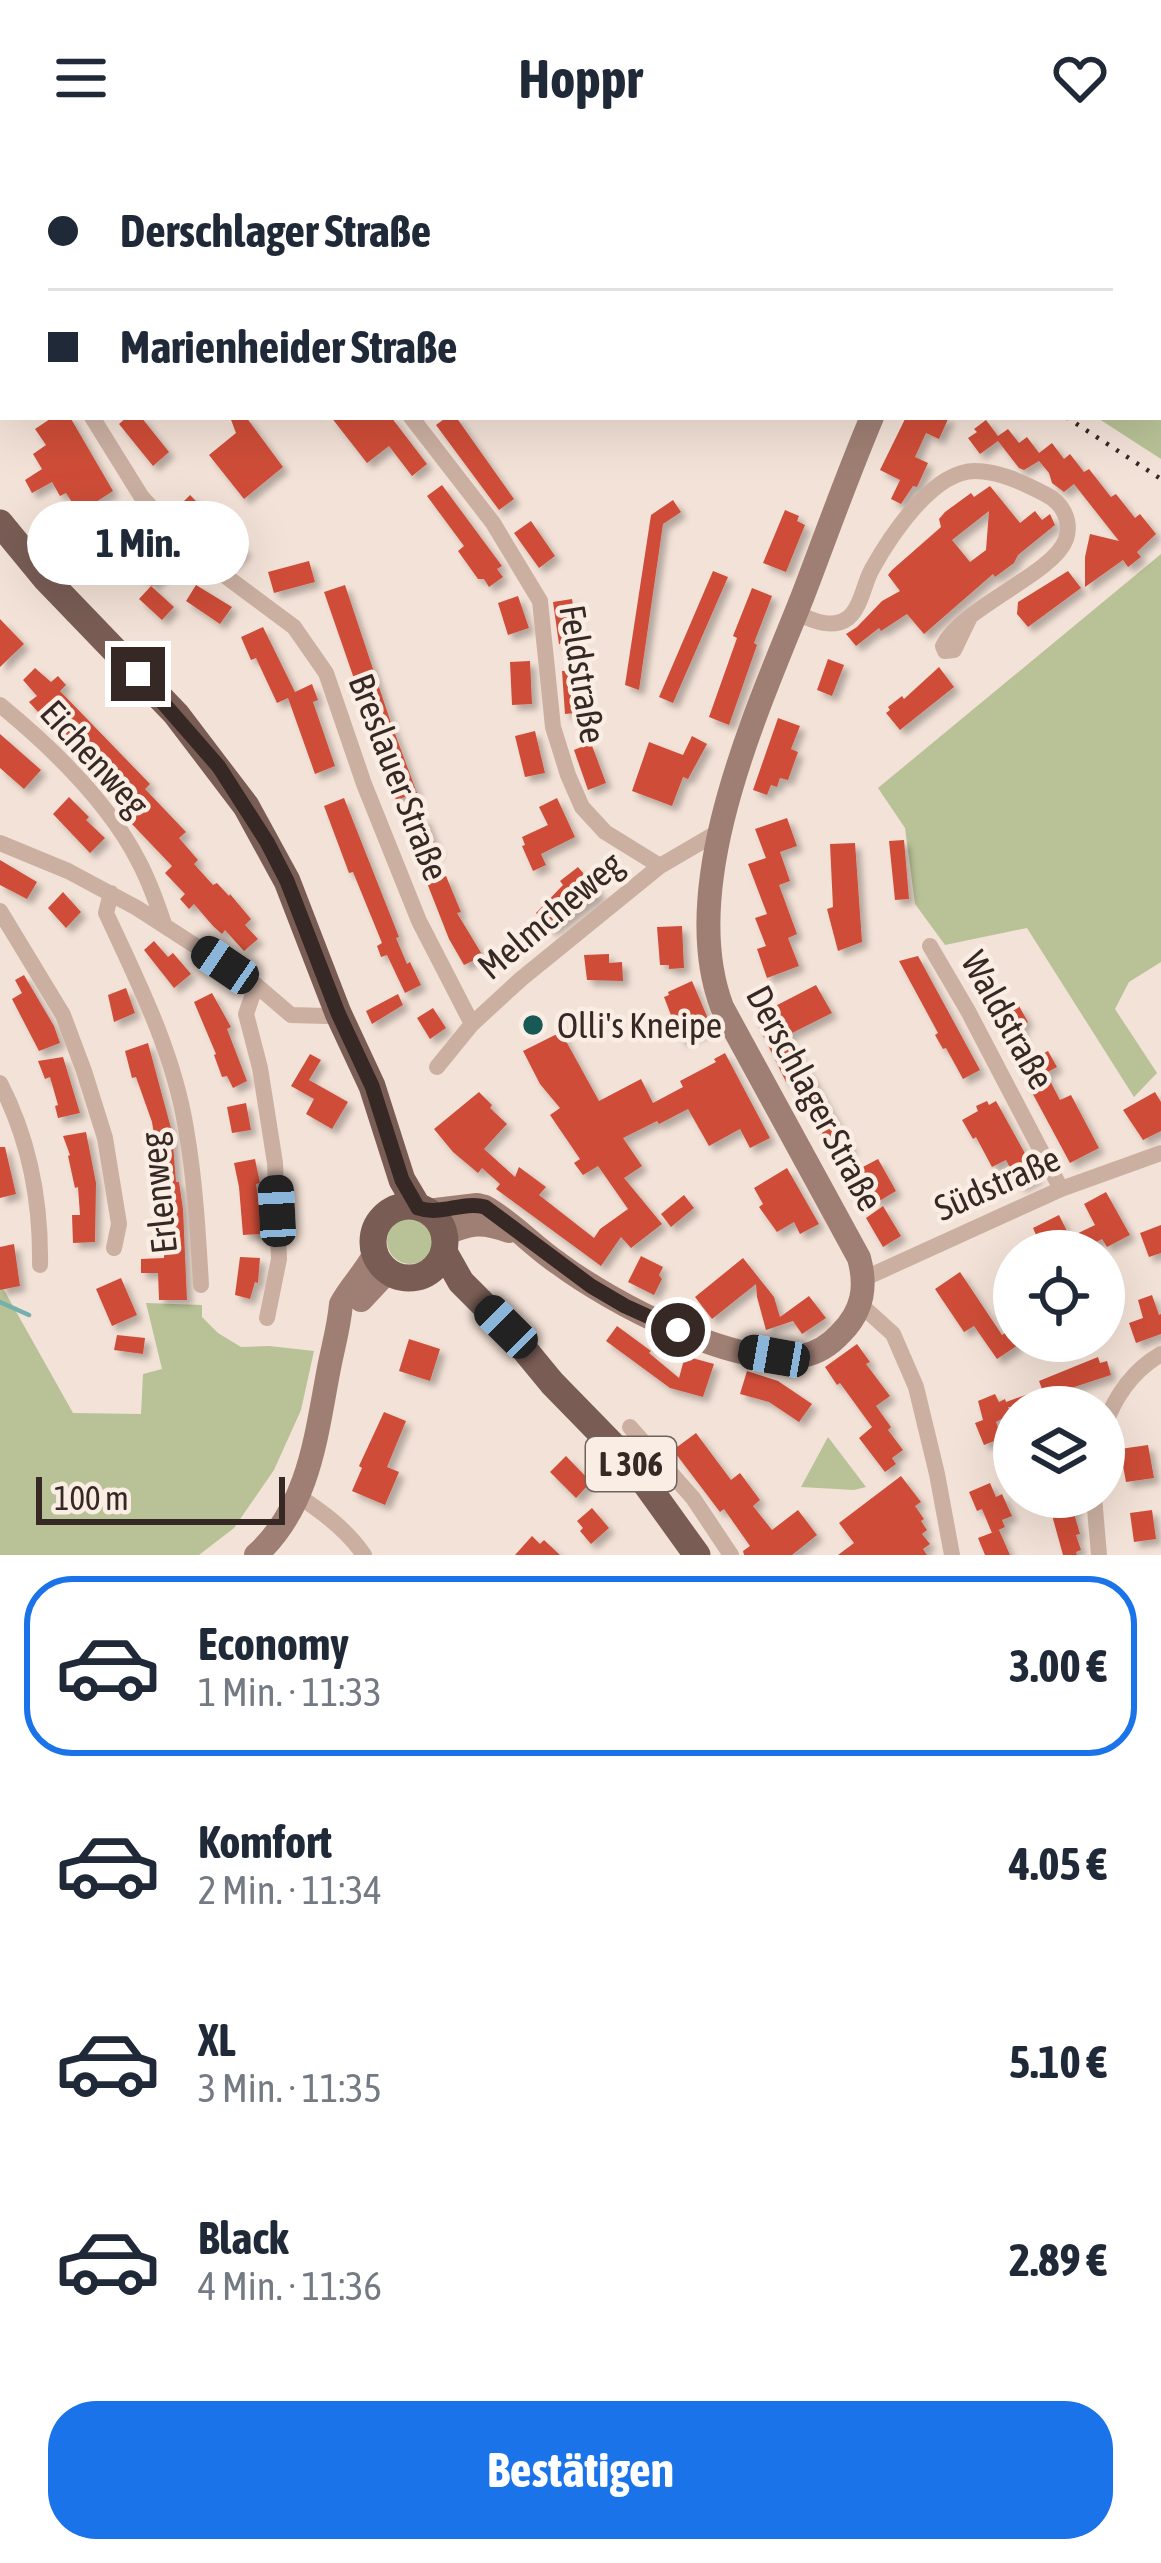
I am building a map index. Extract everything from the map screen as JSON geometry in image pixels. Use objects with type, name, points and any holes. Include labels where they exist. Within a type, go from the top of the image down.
[{"type":"main road","name":"Derschlager Straße","points":[[861,1305],[863,1279],[856,1249],[716,992],[708,937],[720,831],[746,742],[871,420]]},
{"type":"main road","points":[[0,523],[46,579],[176,714],[246,806],[287,881],[412,1210],[441,1225],[438,1253]]},
{"type":"main road","points":[[256,1555],[277,1533],[298,1496],[319,1433],[338,1331],[382,1262],[375,1232],[382,1220],[412,1210],[477,1205],[491,1210],[557,1263],[625,1306],[678,1330],[774,1356],[820,1350],[842,1332],[861,1305]]},
{"type":"main road","points":[[382,1262],[412,1278],[465,1226],[483,1223],[523,1235]]},
{"type":"main road","name":"L 306","points":[[438,1253],[552,1383],[644,1460],[698,1555]]},
{"type":"street","name":"Breslauer Straße","points":[[94,420],[141,496],[166,524],[247,595],[294,627],[326,673],[419,921],[472,1024]]},
{"type":"street","name":"Feldstraße","points":[[413,420],[494,523],[540,601],[553,727],[582,807],[605,832],[660,866]]},
{"type":"street","points":[[796,614],[832,624],[846,620],[901,524],[941,483],[971,470],[1006,477],[1048,495],[1062,507],[1068,526],[1060,552],[1049,563],[1000,593],[969,620]]},
{"type":"street","name":"Eichenweg","points":[[0,705],[60,760],[105,811],[138,858],[165,925]]},
{"type":"street","name":"Melmcheweg","points":[[437,1066],[472,1024],[521,979],[660,866],[720,831]]},
{"type":"street","points":[[0,843],[111,893],[256,986],[291,1015],[338,1013]]},
{"type":"street","name":"Erlenweg","points":[[111,893],[106,913],[157,1028],[186,1126],[201,1285]]},
{"type":"street","points":[[0,911],[63,1015],[84,1071],[105,1138],[119,1224],[114,1248]]},
{"type":"street","name":"Waldstraße","points":[[930,946],[1061,1189]]},
{"type":"street","points":[[256,986],[246,1014],[275,1163],[279,1258],[267,1318]]},
{"type":"street","points":[[0,1083],[28,1154],[41,1222],[40,1265]]},
{"type":"street","name":"Südstraße","points":[[863,1279],[1061,1189],[1161,1153]]},
{"type":"street","points":[[861,1305],[893,1334],[916,1387],[952,1555]]},
{"type":"street","points":[[1125,1386],[1161,1354]]},
{"type":"street","points":[[630,1427],[644,1460],[693,1498],[731,1555]]},
{"type":"street","points":[[298,1496],[322,1511],[364,1555]]},
{"type":"street","points":[[1096,1518],[1099,1555]]},
{"type":"green space","points":[[1101,420],[1161,420],[1161,459]]},
{"type":"green space","points":[[1161,554],[1161,962],[1129,982],[1115,1009],[1157,1073],[1134,1097],[1027,928],[945,945],[915,904],[905,828],[878,788]]},
{"type":"green space","points":[[410,1218],[426,1225],[433,1241],[426,1257],[410,1264],[394,1257],[387,1241],[394,1225]]},
{"type":"green space","points":[[0,1283],[73,1413],[141,1414],[143,1374],[162,1369],[146,1303],[202,1305],[202,1317],[241,1347],[314,1351],[301,1410],[274,1470],[234,1528],[199,1555],[0,1555]]},
{"type":"green space","points":[[828,1437],[866,1487],[801,1487]]},
{"type":"building","points":[[48,420],[72,420],[113,491],[79,513],[52,482],[32,493],[25,480],[42,469],[33,454],[46,445],[35,429]]},
{"type":"building","points":[[143,420],[169,452],[153,466],[119,424]]},
{"type":"building","points":[[231,420],[248,420],[283,467],[244,499],[209,455],[236,433]]},
{"type":"building","points":[[333,420],[393,420],[427,464],[412,476],[389,446],[367,463]]},
{"type":"building","points":[[458,420],[514,499],[499,510],[436,425]]},
{"type":"building","points":[[905,420],[948,420],[939,439],[926,433],[915,457],[928,463],[917,487],[901,504],[891,499],[900,480],[880,470]]},
{"type":"building","points":[[986,420],[998,436],[1008,429],[1019,443],[1027,437],[1039,453],[1052,443],[1064,459],[1070,454],[1084,472],[1089,469],[1135,518],[1140,514],[1156,534],[1137,552],[1141,557],[1128,567],[1123,560],[1085,587],[1090,534],[1119,541],[1074,484],[1064,492],[1052,483],[1039,461],[1019,468],[998,441],[980,454],[968,438]]},
{"type":"building","points":[[442,485],[502,566],[497,569],[503,577],[489,587],[458,551],[464,546],[427,496]]},
{"type":"building","points":[[990,486],[1020,523],[1035,511],[1042,520],[1050,514],[1055,525],[924,634],[907,614],[856,646],[846,634],[900,591],[888,575],[941,527],[939,519],[945,512],[971,493],[974,497]],"holes":[[[989,511],[986,550],[970,562],[952,540]]]},
{"type":"building","points":[[190,495],[246,551],[232,565],[175,510]]},
{"type":"building","points":[[673,500],[681,512],[663,524],[639,690],[625,685],[651,515]]},
{"type":"building","points":[[785,510],[805,525],[786,572],[763,563]]},
{"type":"building","points":[[531,521],[555,556],[539,568],[514,533]]},
{"type":"building","points":[[143,535],[173,565],[152,586],[129,563],[136,556],[129,549]]},
{"type":"building","points":[[309,561],[315,582],[274,593],[268,572]]},
{"type":"building","points":[[713,571],[728,577],[673,703],[659,697]]},
{"type":"building","points":[[1068,571],[1081,588],[1028,627],[1017,614],[1018,602]]},
{"type":"building","points":[[196,585],[232,607],[220,624],[186,601]]},
{"type":"building","points":[[345,585],[417,793],[396,800],[324,592]]},
{"type":"building","points":[[151,586],[174,607],[162,620],[139,599]]},
{"type":"building","points":[[752,588],[772,596],[729,725],[709,717]]},
{"type":"building","points":[[518,596],[529,628],[508,635],[498,603]]},
{"type":"building","points":[[572,599],[579,641],[559,644],[553,602]]},
{"type":"building","points":[[0,619],[24,644],[0,667]]},
{"type":"building","points":[[263,627],[295,692],[312,684],[318,700],[313,702],[335,766],[315,774],[288,698],[277,703],[256,658],[251,660],[241,637]]},
{"type":"building","points":[[828,659],[844,665],[832,696],[817,690]]},
{"type":"building","points":[[530,661],[532,704],[512,705],[510,662]]},
{"type":"building","points":[[939,667],[954,687],[900,730],[886,713],[888,707]]},
{"type":"building","points":[[35,668],[51,682],[58,676],[66,685],[60,691],[150,784],[145,789],[186,832],[179,838],[198,860],[194,864],[251,919],[245,925],[258,939],[244,951],[194,904],[189,909],[180,899],[185,894],[165,873],[172,866],[131,823],[136,819],[56,733],[68,722],[49,702],[38,712],[29,702],[37,696],[23,680]]},
{"type":"building","points":[[582,670],[585,712],[565,714],[562,671]]},
{"type":"building","points":[[778,718],[800,726],[791,749],[798,752],[788,780],[780,778],[767,795],[753,790]]},
{"type":"building","points":[[535,731],[545,773],[525,777],[515,736]]},
{"type":"building","points":[[0,734],[41,770],[24,789],[0,768]]},
{"type":"building","points":[[692,736],[707,744],[688,779],[683,777],[672,806],[632,791],[649,742],[683,755]]},
{"type":"building","points":[[591,743],[606,783],[588,790],[574,750]]},
{"type":"building","points":[[69,797],[105,838],[90,853],[53,814]]},
{"type":"building","points":[[344,798],[396,938],[421,985],[405,993],[387,955],[381,957],[377,946],[382,943],[324,806]]},
{"type":"building","points":[[557,798],[575,837],[541,854],[546,865],[533,871],[522,837],[548,825],[539,807]]},
{"type":"building","points":[[424,816],[438,852],[419,860],[405,824]]},
{"type":"building","points":[[787,818],[797,846],[780,852],[790,881],[779,885],[797,934],[788,938],[799,966],[767,978],[757,949],[766,946],[755,918],[767,914],[748,864],[766,858],[755,829]]},
{"type":"building","points":[[904,840],[909,899],[895,900],[889,841]]},
{"type":"building","points":[[855,843],[862,942],[838,951],[827,909],[833,907],[830,844]]},
{"type":"building","points":[[0,860],[37,882],[27,899],[0,885]]},
{"type":"building","points":[[578,867],[601,894],[551,931],[536,913],[563,885],[560,881]]},
{"type":"building","points":[[446,876],[461,912],[457,913],[483,956],[464,965],[427,883]]},
{"type":"building","points":[[63,892],[81,912],[66,928],[48,908]]},
{"type":"building","points":[[682,926],[684,968],[669,969],[669,965],[660,965],[657,927]]},
{"type":"building","points":[[154,941],[168,957],[173,953],[191,974],[174,988],[144,950]]},
{"type":"building","points":[[609,954],[609,963],[622,962],[623,981],[587,980],[584,955]]},
{"type":"building","points":[[918,956],[980,1070],[963,1079],[935,1035],[899,961]]},
{"type":"building","points":[[24,975],[60,1043],[39,1051],[12,999],[22,993],[15,980]]},
{"type":"building","points":[[692,981],[712,1028],[681,1041],[664,997]]},
{"type":"building","points":[[816,985],[832,1013],[788,1035],[852,1149],[836,1158],[793,1081],[786,1082],[754,1017]]},
{"type":"building","points":[[126,988],[135,1013],[114,1022],[108,995]]},
{"type":"building","points":[[212,993],[231,1027],[227,1029],[247,1081],[233,1088],[227,1076],[222,1077],[194,1002]]},
{"type":"building","points":[[398,994],[403,1005],[372,1024],[366,1011]]},
{"type":"building","points":[[1019,1006],[1028,1022],[1018,1035],[1031,1060],[1048,1051],[1057,1067],[1046,1073],[1060,1100],[1071,1095],[1099,1148],[1070,1163],[993,1020]]},
{"type":"building","points":[[433,1008],[446,1028],[430,1039],[417,1018]]},
{"type":"building","points":[[561,1032],[599,1101],[641,1079],[653,1103],[683,1087],[680,1081],[725,1053],[770,1138],[750,1148],[740,1129],[709,1146],[688,1109],[623,1138],[642,1166],[624,1178],[662,1224],[631,1248],[621,1237],[601,1266],[496,1189],[500,1184],[482,1168],[478,1173],[434,1129],[479,1092],[507,1124],[484,1149],[515,1177],[519,1167],[546,1187],[539,1195],[594,1238],[628,1209],[598,1166],[583,1175],[574,1163],[580,1159],[550,1115],[560,1108],[540,1084],[523,1051]]},
{"type":"building","points":[[148,1043],[172,1132],[183,1209],[187,1300],[159,1300],[158,1273],[141,1273],[141,1259],[164,1258],[167,1236],[152,1122],[125,1051]]},
{"type":"building","points":[[310,1054],[321,1060],[309,1080],[348,1102],[332,1129],[306,1114],[314,1099],[291,1086]]},
{"type":"building","points":[[63,1057],[80,1113],[58,1118],[50,1077],[45,1079],[38,1061]]},
{"type":"building","points":[[1155,1092],[1161,1102],[1161,1131],[1143,1140],[1123,1110]]},
{"type":"building","points":[[987,1101],[989,1105],[996,1101],[1038,1177],[1020,1187],[1006,1160],[992,1167],[962,1120]]},
{"type":"building","points":[[246,1103],[251,1130],[232,1133],[227,1107]]},
{"type":"building","points":[[86,1132],[96,1183],[95,1242],[73,1243],[72,1215],[80,1215],[78,1187],[63,1136]]},
{"type":"building","points":[[0,1147],[5,1147],[16,1194],[0,1198]]},
{"type":"building","points":[[255,1159],[263,1234],[243,1235],[234,1163]]},
{"type":"building","points":[[878,1159],[896,1191],[876,1203],[871,1194],[857,1202],[849,1189],[868,1178],[861,1168]]},
{"type":"building","points":[[787,1168],[819,1224],[800,1234],[794,1222],[777,1232],[759,1207],[763,1204],[754,1188]]},
{"type":"building","points":[[1106,1192],[1130,1235],[1125,1238],[1125,1230],[1085,1230],[1095,1225],[1084,1204]]},
{"type":"building","points":[[684,1195],[694,1208],[671,1227],[661,1214]]},
{"type":"building","points":[[883,1206],[901,1236],[883,1247],[866,1218]]},
{"type":"building","points":[[1059,1215],[1066,1230],[1034,1230],[1033,1228]]},
{"type":"building","points":[[1161,1225],[1161,1253],[1149,1257],[1140,1233]]},
{"type":"building","points":[[14,1244],[20,1286],[0,1290],[0,1247]]},
{"type":"building","points":[[641,1256],[663,1267],[654,1295],[628,1282]]},
{"type":"building","points":[[240,1257],[260,1258],[258,1283],[250,1299],[235,1295]]},
{"type":"building","points":[[743,1258],[774,1297],[780,1317],[809,1296],[826,1318],[802,1334],[793,1321],[766,1330],[756,1284],[712,1319],[695,1297]]},
{"type":"building","points":[[960,1272],[993,1322],[993,1353],[974,1326],[964,1332],[935,1289]]},
{"type":"building","points":[[121,1278],[137,1315],[112,1326],[96,1289]]},
{"type":"building","points":[[1152,1295],[1161,1314],[1161,1334],[1136,1343],[1129,1323],[1143,1318],[1138,1300]]},
{"type":"building","points":[[617,1326],[679,1378],[685,1356],[714,1364],[703,1397],[670,1388],[606,1341]]},
{"type":"building","points":[[117,1335],[145,1338],[143,1354],[114,1350]]},
{"type":"building","points":[[409,1339],[440,1349],[430,1381],[399,1371]]},
{"type":"building","points":[[857,1344],[890,1396],[876,1406],[903,1450],[885,1472],[859,1438],[872,1427],[825,1367]]},
{"type":"building","points":[[1086,1362],[1107,1362],[1111,1375],[1077,1386],[1041,1386],[1039,1381]]},
{"type":"building","points":[[747,1371],[778,1381],[812,1404],[799,1422],[769,1402],[740,1394]]},
{"type":"building","points":[[993,1395],[993,1442],[984,1445],[975,1423],[983,1420],[978,1401]]},
{"type":"building","points":[[384,1412],[406,1421],[387,1467],[399,1472],[385,1505],[352,1491]]},
{"type":"building","points":[[696,1433],[731,1480],[740,1473],[760,1500],[753,1506],[772,1530],[798,1510],[817,1535],[792,1555],[744,1555],[750,1546],[673,1450]]},
{"type":"building","points":[[1148,1445],[1154,1478],[1126,1482],[1125,1448]]},
{"type":"building","points":[[566,1456],[591,1482],[576,1498],[550,1472]]},
{"type":"building","points":[[901,1476],[921,1502],[915,1506],[927,1530],[922,1534],[930,1544],[923,1549],[927,1555],[838,1555],[854,1543],[839,1523]]},
{"type":"building","points":[[990,1483],[993,1518],[1007,1518],[1002,1520],[1005,1527],[992,1533],[969,1492]]},
{"type":"building","points":[[592,1508],[609,1528],[591,1544],[577,1521]]},
{"type":"building","points":[[1152,1510],[1156,1539],[1134,1542],[1130,1513]]},
{"type":"building","points":[[1053,1518],[1075,1518],[1081,1550],[1077,1555],[1063,1555]]},
{"type":"building","points":[[999,1530],[1010,1555],[985,1555],[978,1538]]},
{"type":"building","points":[[532,1536],[540,1544],[544,1540],[560,1555],[515,1555]]},
{"type":"waterway","points":[[0,1302],[29,1315]]},
{"type":"railway","points":[[1071,420],[1161,479]]},
{"type":"place","name":"Olli's Kneipe","points":[[533,1025]]},
{"type":"route","points":[[138,674],[219,767],[267,842],[372,1086],[402,1180],[418,1208],[485,1207],[591,1286],[678,1330]]}]
